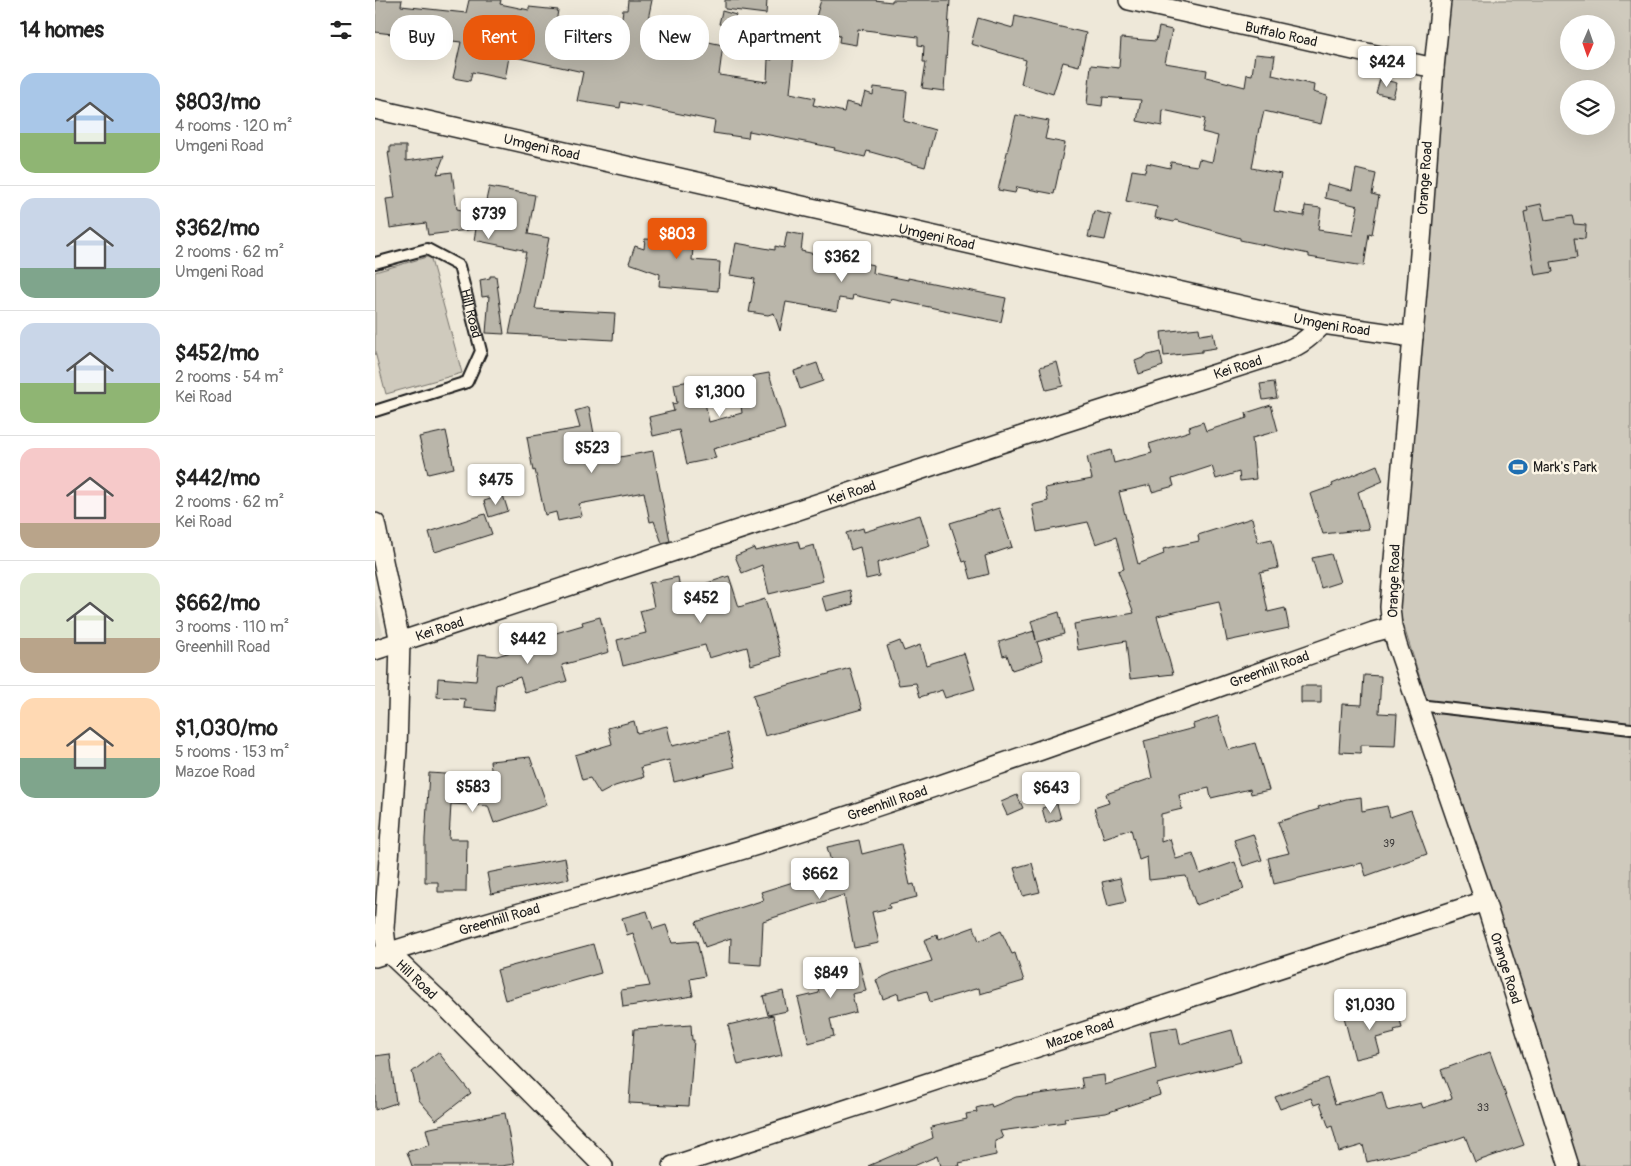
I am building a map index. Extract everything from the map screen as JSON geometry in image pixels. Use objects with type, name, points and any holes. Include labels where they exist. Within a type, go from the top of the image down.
[{"type":"street","name":"Buffalo Road","points":[[1129,0],[1434,68]]},
{"type":"street","name":"Orange Road","points":[[1441,0],[1390,607],[1392,627],[1485,901],[1569,1166]]},
{"type":"street","name":"Umgeni Road","points":[[375,109],[1323,324],[1413,337]]},
{"type":"street","name":"Kei Road","points":[[375,650],[1034,432],[1275,356],[1307,340],[1323,324]]},
{"type":"street","name":"Hill Road","points":[[375,523],[400,642],[397,749],[384,928],[386,946],[382,955],[445,1006],[603,1166]]},
{"type":"street","name":"Greenhill Road","points":[[382,955],[759,844],[873,807],[1004,763],[1373,632],[1392,627]]},
{"type":"street","name":"Mazoe Road","points":[[673,1166],[1485,901]]},
{"type":"lane","name":"Hill Road","points":[[375,262],[427,249],[459,266],[481,351],[467,382],[375,410]]},
{"type":"lane","points":[[1418,705],[1631,729]]},
{"type":"shaded area","name":"Mark's Park","points":[[1447,0],[1631,0],[1631,1166],[1573,1166],[1398,608]]},
{"type":"shaded area","points":[[430,256],[462,373],[386,394],[375,352],[375,272]]},
{"type":"shaded area","points":[[375,595],[383,634],[375,637]]},
{"type":"building","points":[[375,0],[402,0],[401,6],[466,13],[469,0],[501,0],[500,4],[529,10],[529,7],[558,10],[557,15],[545,15],[545,60],[630,60],[630,15],[622,15],[623,10],[627,10],[628,0],[652,0],[649,15],[640,15],[640,60],[709,60],[709,42],[719,44],[719,60],[721,60],[719,75],[767,82],[768,60],[793,60],[790,93],[815,98],[813,105],[844,112],[846,102],[861,106],[865,92],[873,95],[874,87],[907,91],[904,121],[935,130],[925,167],[867,151],[865,157],[834,150],[835,148],[749,131],[748,138],[713,133],[715,121],[621,102],[620,108],[577,101],[583,72],[529,60],[535,60],[535,15],[463,15],[463,60],[508,60],[505,79],[472,72],[470,81],[453,78],[461,42],[453,41],[453,15],[390,15],[390,34],[375,32]]},
{"type":"building","points":[[725,0],[767,0],[766,14],[725,9]]},
{"type":"building","points":[[821,0],[892,2],[892,0],[950,0],[944,91],[922,88],[926,62],[923,62],[924,46],[918,45],[918,37],[858,29],[856,45],[839,42],[839,15],[817,15]]},
{"type":"building","points":[[722,11],[736,15],[721,15]]},
{"type":"building","points":[[1015,16],[1086,33],[1079,66],[1063,62],[1053,94],[1021,84],[1026,60],[971,44],[978,18],[1013,28]]},
{"type":"building","points":[[1159,27],[1172,30],[1165,63],[1207,70],[1206,77],[1245,87],[1247,74],[1252,75],[1255,54],[1275,56],[1272,75],[1314,85],[1313,92],[1327,96],[1321,124],[1264,111],[1252,168],[1281,174],[1274,211],[1304,216],[1305,206],[1321,208],[1318,230],[1353,235],[1358,206],[1325,198],[1327,184],[1352,190],[1356,169],[1376,174],[1372,194],[1379,196],[1372,234],[1369,233],[1364,266],[1309,257],[1309,254],[1240,240],[1240,238],[1175,220],[1174,222],[1155,218],[1157,207],[1126,201],[1132,170],[1145,172],[1147,163],[1170,168],[1171,162],[1197,166],[1199,159],[1212,162],[1218,136],[1202,132],[1205,119],[1163,110],[1162,126],[1137,121],[1141,100],[1103,97],[1102,106],[1087,104],[1091,65],[1119,68],[1121,38],[1156,41]]},
{"type":"building","points":[[1380,79],[1397,83],[1393,97],[1376,93]]},
{"type":"building","points":[[1016,115],[1049,121],[1045,139],[1065,143],[1054,194],[1017,187],[1015,193],[998,190]]},
{"type":"building","points":[[390,146],[406,146],[406,161],[444,156],[437,174],[452,172],[457,209],[483,214],[489,187],[535,195],[528,234],[549,238],[535,309],[615,313],[613,340],[509,334],[526,252],[474,240],[476,229],[428,235],[426,223],[390,228],[386,199],[395,198],[388,152],[390,153]]},
{"type":"building","points":[[1541,204],[1545,220],[1572,216],[1574,224],[1586,225],[1585,239],[1574,238],[1577,258],[1551,262],[1553,272],[1535,275],[1524,212],[1528,211],[1527,207]]},
{"type":"building","points":[[1094,211],[1111,215],[1105,240],[1088,237]]},
{"type":"building","points":[[668,221],[695,223],[692,260],[720,262],[718,291],[659,286],[660,274],[629,263],[635,246],[644,249],[645,239],[666,240]]},
{"type":"building","points":[[787,232],[803,235],[801,251],[829,257],[830,245],[847,246],[846,260],[874,265],[873,273],[908,280],[908,278],[1006,298],[1001,322],[891,299],[890,303],[853,295],[852,300],[839,298],[837,311],[786,302],[780,331],[774,313],[768,315],[749,312],[755,279],[730,275],[736,243],[775,250],[775,246],[784,248]]},
{"type":"building","points":[[490,276],[496,276],[504,334],[486,333],[489,296],[482,297],[480,280],[490,278]]},
{"type":"building","points":[[1199,328],[1200,335],[1213,333],[1216,348],[1202,350],[1202,352],[1164,356],[1161,332]]},
{"type":"building","points":[[1160,352],[1163,366],[1139,374],[1135,361]]},
{"type":"building","points":[[1057,362],[1063,386],[1046,390],[1040,367]]},
{"type":"building","points":[[817,363],[823,381],[800,389],[794,371]]},
{"type":"building","points":[[769,373],[785,429],[713,449],[716,458],[687,464],[679,430],[653,436],[649,417],[674,411],[672,404],[677,403],[674,384],[700,379],[709,422],[742,413],[738,382],[753,380],[752,376]]},
{"type":"building","points":[[1274,382],[1277,398],[1263,400],[1260,384]]},
{"type":"building","points":[[1271,405],[1278,431],[1252,438],[1256,479],[1240,481],[1239,472],[1216,479],[1212,466],[1172,479],[1174,486],[1152,492],[1150,485],[1119,492],[1138,564],[1164,554],[1163,549],[1199,541],[1198,535],[1252,518],[1258,542],[1272,539],[1278,568],[1260,572],[1268,612],[1285,608],[1289,628],[1227,641],[1219,602],[1157,616],[1173,674],[1130,679],[1126,641],[1078,650],[1074,624],[1134,613],[1118,571],[1124,569],[1116,537],[1096,544],[1088,522],[1037,532],[1032,505],[1048,501],[1045,488],[1092,479],[1087,457],[1111,450],[1114,463],[1152,453],[1149,444],[1190,431],[1189,427],[1203,422],[1206,431],[1247,418],[1246,413]]},
{"type":"building","points":[[589,407],[597,450],[606,449],[609,459],[653,451],[670,541],[662,543],[654,521],[650,522],[644,492],[579,504],[582,516],[558,521],[556,512],[545,515],[535,470],[533,471],[527,437],[580,428],[575,411]]},
{"type":"building","points":[[446,431],[454,468],[428,474],[419,437]]},
{"type":"building","points":[[1377,465],[1383,481],[1358,492],[1369,529],[1323,534],[1310,494],[1333,486],[1332,484]]},
{"type":"building","points":[[503,495],[508,511],[489,517],[484,501]]},
{"type":"building","points":[[999,508],[1012,547],[985,556],[989,574],[971,579],[966,561],[963,562],[950,523]]},
{"type":"building","points":[[485,514],[492,534],[435,552],[429,532]]},
{"type":"building","points":[[920,515],[930,546],[877,563],[879,576],[866,579],[860,547],[851,550],[846,533],[863,528],[864,532]]},
{"type":"building","points":[[798,541],[800,549],[814,545],[823,581],[769,594],[762,565],[742,573],[735,556],[754,548],[755,551]]},
{"type":"building","points":[[1331,554],[1340,582],[1321,588],[1312,558]]},
{"type":"building","points":[[729,576],[739,607],[765,599],[781,656],[751,665],[747,647],[709,658],[705,645],[623,666],[617,640],[646,633],[640,611],[654,607],[649,583],[678,577],[680,590],[682,589],[683,591]]},
{"type":"building","points":[[850,590],[853,604],[826,611],[822,597]]},
{"type":"building","points":[[1059,612],[1064,634],[1037,642],[1043,660],[1012,670],[1007,655],[1003,656],[999,642],[1034,631],[1031,621]]},
{"type":"building","points":[[600,617],[609,652],[562,665],[567,681],[525,693],[520,677],[496,685],[494,711],[464,708],[465,699],[437,697],[438,678],[476,681],[479,654],[497,656],[531,646],[529,641],[583,625],[582,622]]},
{"type":"building","points":[[900,641],[904,651],[920,645],[926,665],[964,653],[975,689],[945,698],[942,690],[920,697],[916,683],[899,685],[887,646]]},
{"type":"building","points":[[850,668],[862,709],[765,736],[753,695]]},
{"type":"building","points":[[1364,675],[1381,676],[1379,713],[1397,714],[1395,746],[1361,745],[1361,753],[1339,752],[1342,704],[1362,705]]},
{"type":"building","points":[[1301,686],[1321,686],[1321,703],[1301,703]]},
{"type":"building","points":[[1218,716],[1229,750],[1255,743],[1269,790],[1251,794],[1250,789],[1211,798],[1209,788],[1179,795],[1182,809],[1161,814],[1161,842],[1170,839],[1176,859],[1193,854],[1200,874],[1235,862],[1244,889],[1196,905],[1186,876],[1149,880],[1147,857],[1139,860],[1131,829],[1104,838],[1094,808],[1109,803],[1106,794],[1152,778],[1144,741],[1194,728],[1193,724]]},
{"type":"building","points":[[634,721],[637,733],[667,726],[672,746],[727,733],[735,767],[674,782],[669,760],[641,767],[644,777],[615,786],[600,794],[590,778],[582,780],[575,755],[612,744],[608,728]]},
{"type":"building","points":[[530,757],[547,805],[494,823],[488,806],[451,804],[449,839],[467,839],[466,892],[438,892],[438,882],[425,882],[425,839],[429,773],[492,777],[490,761]]},
{"type":"building","points":[[1017,795],[1023,808],[1007,815],[1001,802]]},
{"type":"building","points":[[1361,797],[1362,811],[1387,806],[1390,817],[1411,810],[1427,854],[1366,876],[1362,863],[1274,884],[1268,858],[1289,853],[1278,822],[1319,809],[1318,807]]},
{"type":"building","points":[[1057,804],[1061,819],[1046,823],[1042,808]]},
{"type":"building","points":[[1253,834],[1262,860],[1243,866],[1234,840]]},
{"type":"building","points":[[859,840],[862,854],[901,844],[910,885],[914,884],[917,897],[889,904],[890,908],[872,912],[879,943],[854,948],[844,895],[763,921],[761,965],[730,963],[731,938],[705,947],[696,922],[764,900],[761,892],[822,873],[821,868],[832,865],[827,847]]},
{"type":"building","points":[[565,858],[569,879],[491,894],[487,873]]},
{"type":"building","points":[[1032,863],[1040,892],[1023,896],[1014,868]]},
{"type":"building","points":[[1120,878],[1126,902],[1108,906],[1102,882]]},
{"type":"building","points":[[647,911],[653,929],[666,925],[672,943],[697,941],[705,976],[690,979],[693,996],[623,1007],[621,990],[650,986],[633,933],[627,935],[622,918]]},
{"type":"building","points":[[974,927],[979,941],[1001,931],[1012,954],[1015,953],[1024,981],[980,994],[979,988],[930,1002],[927,991],[899,999],[898,993],[883,999],[876,980],[932,961],[924,940],[937,935],[938,940]]},
{"type":"building","points":[[593,944],[601,973],[505,1000],[497,970]]},
{"type":"building","points":[[859,961],[866,991],[852,994],[856,1012],[830,1019],[834,1036],[809,1043],[798,998],[819,993],[814,972]]},
{"type":"building","points":[[783,991],[787,1011],[768,1015],[763,996]]},
{"type":"building","points":[[1368,1011],[1369,1017],[1389,1011],[1389,1014],[1398,1011],[1402,1028],[1394,1030],[1395,1033],[1376,1038],[1380,1053],[1355,1059],[1344,1017]]},
{"type":"building","points":[[773,1015],[782,1055],[738,1065],[728,1025]]},
{"type":"building","points":[[691,1025],[692,1040],[694,1040],[689,1106],[629,1103],[634,1029]]},
{"type":"building","points":[[1177,1027],[1180,1044],[1232,1030],[1241,1062],[1157,1084],[1160,1095],[1106,1113],[1064,1118],[1065,1122],[1000,1131],[1003,1138],[995,1141],[996,1155],[959,1163],[960,1166],[940,1166],[937,1156],[914,1166],[868,1166],[933,1138],[931,1127],[967,1119],[966,1114],[977,1112],[976,1108],[991,1104],[992,1107],[1016,1097],[1083,1088],[1081,1078],[1104,1075],[1105,1085],[1156,1069],[1150,1031]]},
{"type":"building","points":[[438,1052],[471,1093],[436,1120],[419,1100],[412,1072]]},
{"type":"building","points":[[1490,1052],[1524,1145],[1475,1162],[1465,1136],[1445,1143],[1367,1162],[1363,1145],[1339,1152],[1332,1126],[1329,1128],[1320,1103],[1314,1105],[1311,1098],[1280,1109],[1275,1097],[1327,1078],[1335,1104],[1382,1092],[1387,1111],[1421,1103],[1423,1108],[1452,1098],[1441,1070]]},
{"type":"building","points":[[390,1054],[396,1103],[375,1110],[375,1056]]},
{"type":"building","points":[[505,1113],[514,1164],[501,1166],[412,1166],[407,1152],[430,1145],[426,1129]]},
{"type":"place","name":"Mark's Park","points":[[1518,467]]}]
